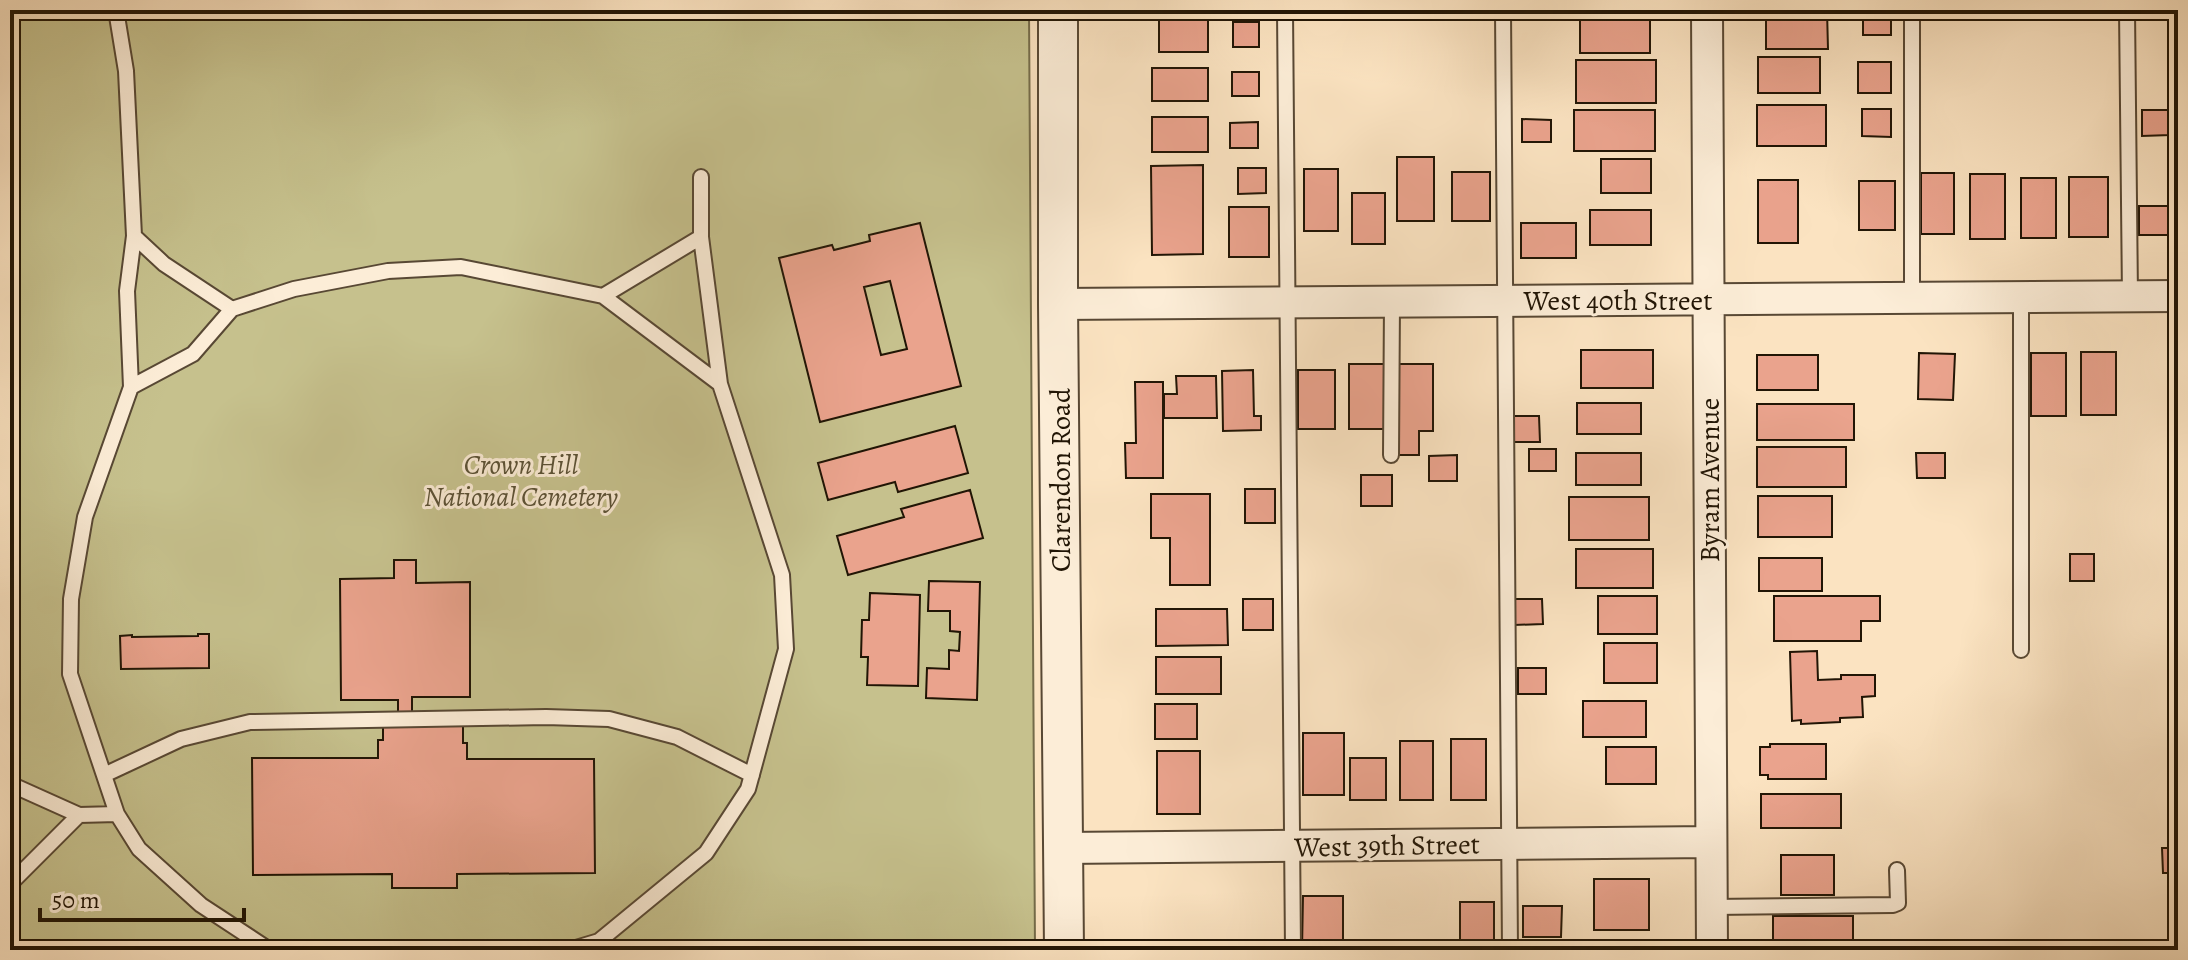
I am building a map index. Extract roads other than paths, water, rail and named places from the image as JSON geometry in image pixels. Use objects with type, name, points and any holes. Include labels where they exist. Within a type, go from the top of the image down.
[{"type":"street","name":"Clarendon Road","points":[[1058,10],[1064,950]]},
{"type":"street","name":"Byram Avenue","points":[[1707,10],[1712,950]]},
{"type":"street","name":"West 40th Street","points":[[1058,304],[2178,296]]},
{"type":"street","name":"West 39th Street","points":[[1063,848],[1711,842]]},
{"type":"lane","points":[[116,10],[126,71],[134,236],[127,291],[131,387],[85,517],[71,599],[70,674],[117,814],[139,849],[201,905],[269,949]]},
{"type":"lane","points":[[1285,10],[1293,950]]},
{"type":"lane","points":[[1503,10],[1510,950]]},
{"type":"lane","points":[[1912,10],[1912,298]]},
{"type":"lane","points":[[2127,10],[2130,297]]},
{"type":"lane","points":[[569,950],[595,946],[706,853],[748,789],[786,649],[782,575],[720,384],[701,237],[701,177]]},
{"type":"lane","points":[[134,236],[164,264],[232,309]]},
{"type":"lane","points":[[603,296],[701,237]]},
{"type":"lane","points":[[131,387],[193,354],[232,309],[294,289],[388,271],[461,267],[603,296],[720,384]]},
{"type":"lane","points":[[2021,297],[2021,650]]},
{"type":"lane","points":[[1391,455],[1392,302]]},
{"type":"lane","points":[[104,775],[181,739],[250,722],[546,717],[609,719],[677,737],[752,775]]},
{"type":"lane","points":[[10,784],[79,815],[117,814]]},
{"type":"lane","points":[[10,884],[79,815]]},
{"type":"lane","points":[[1712,907],[1893,905],[1898,903],[1897,870]]},
{"type":"park label","name":"Crown Hill National Cemetery","points":[[521,480]]}]
